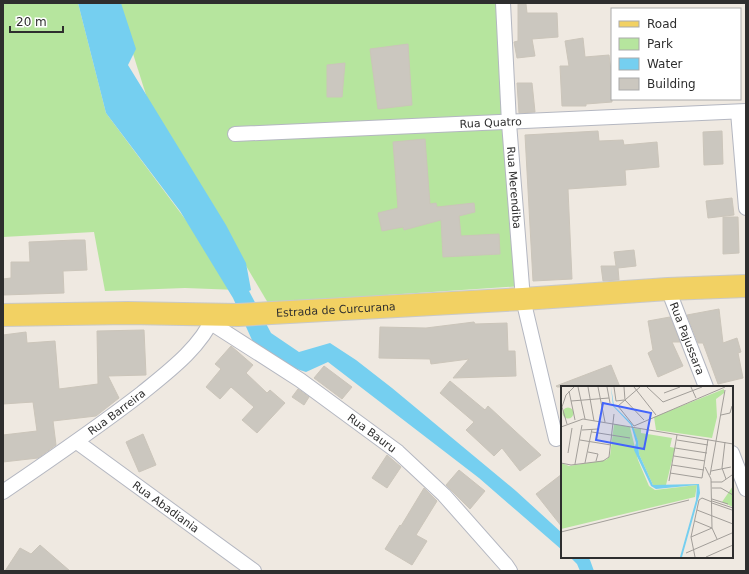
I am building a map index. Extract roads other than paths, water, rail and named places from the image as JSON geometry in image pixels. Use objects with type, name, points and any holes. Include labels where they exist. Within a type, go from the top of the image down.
[{"type":"main road","name":"Estrada de Curcurana","points":[[3,315],[128,313],[212,319],[238,315],[522,300],[668,289],[746,286]]},
{"type":"street","name":"Rua Merendiba","points":[[503,3],[509,123],[522,300],[556,439]]},
{"type":"street","name":"Rua Quatro","points":[[235,134],[742,112]]},
{"type":"street","points":[[742,112],[746,208]]},
{"type":"street","name":"Rua Pajussara","points":[[668,289],[706,386]]},
{"type":"street","name":"Rua Barreira","points":[[3,492],[77,442],[174,367],[198,342],[212,319]]},
{"type":"street","name":"Rua Bauru","points":[[212,319],[300,380],[398,452],[444,496],[503,561],[510,571]]},
{"type":"street","name":"Rua Abadiania","points":[[77,442],[254,571]]},
{"type":"street","points":[[733,456],[746,489]]},
{"type":"water","points":[[78,3],[121,3],[136,49],[128,65],[226,225],[246,263],[251,290],[249,291],[271,333],[299,352],[330,343],[356,360],[516,491],[561,532],[561,549],[479,478],[328,362],[306,372],[278,363],[252,340],[233,298],[180,211],[106,113]]},
{"type":"water","points":[[571,558],[589,558],[594,571],[580,571],[577,564]]}]
